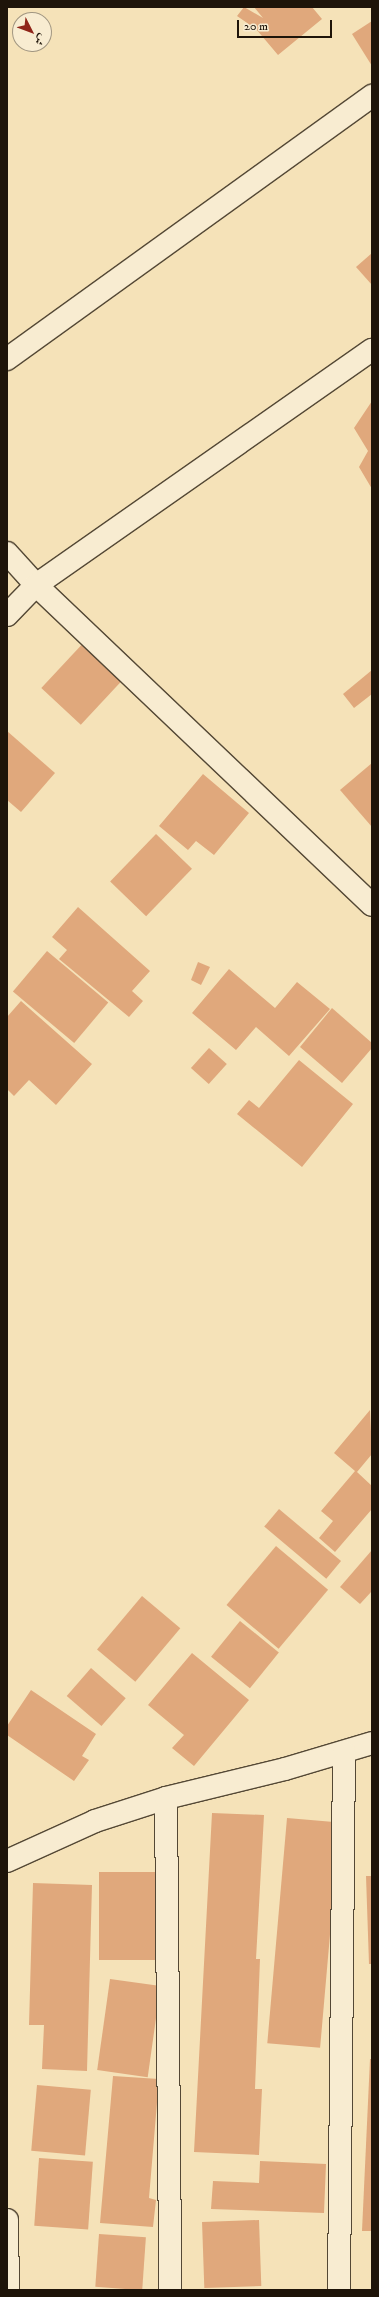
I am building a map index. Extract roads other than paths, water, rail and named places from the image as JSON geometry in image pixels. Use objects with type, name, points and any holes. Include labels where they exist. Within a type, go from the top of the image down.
[{"type":"street","points":[[7,359],[372,96]]},
{"type":"street","points":[[7,615],[36,585],[372,350]]},
{"type":"street","points":[[7,554],[36,585],[372,905]]},
{"type":"street","points":[[7,1861],[95,1820],[166,1798],[344,1752],[372,1743]]},
{"type":"street","points":[[339,2290],[344,1752]]},
{"type":"street","points":[[166,1798],[170,2290]]},
{"type":"street","points":[[7,2220],[8,2290]]}]
